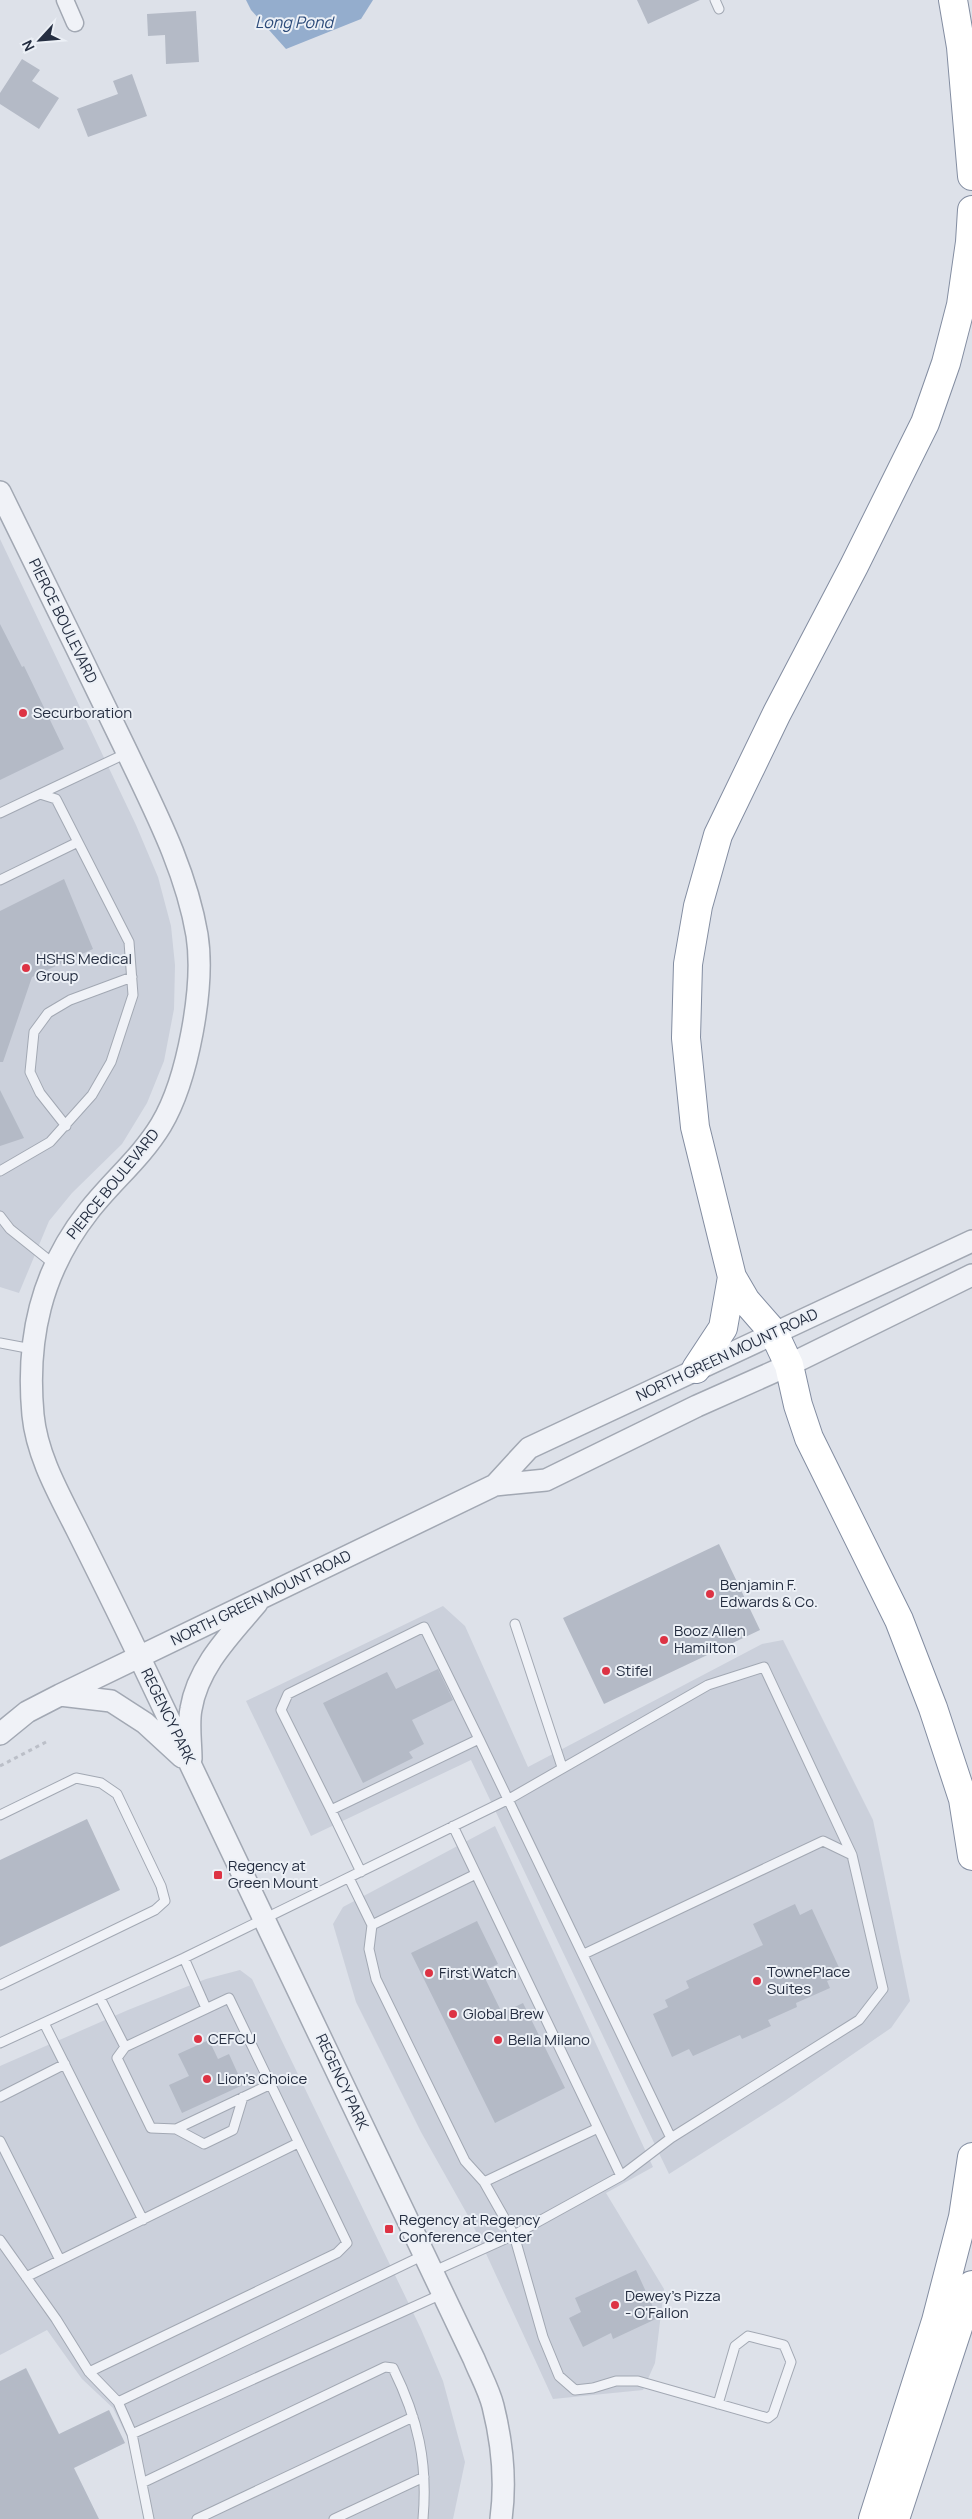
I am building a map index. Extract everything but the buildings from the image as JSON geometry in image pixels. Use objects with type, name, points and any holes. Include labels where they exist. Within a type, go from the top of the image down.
[{"type":"highway","points":[[953,0],[962,56],[972,176]]},
{"type":"highway","points":[[972,210],[970,242],[961,305],[946,363],[925,423],[854,566],[777,713],[718,835],[698,906],[688,964],[686,1029],[695,1127],[732,1277],[746,1301],[774,1333],[789,1365],[798,1405],[809,1438],[899,1620],[933,1708],[963,1799],[972,1856]]},
{"type":"highway","points":[[696,1369],[722,1328],[732,1277]]},
{"type":"highway","points":[[874,2519],[936,2321],[963,2217],[972,2157]]},
{"type":"highway","points":[[895,2519],[972,2285]]},
{"type":"street","points":[[65,0],[75,23]]},
{"type":"street","name":"PIERCE BOULEVARD","points":[[0,492],[175,856],[196,934],[199,970],[194,1031],[176,1090],[159,1129],[141,1153],[89,1210],[66,1244],[47,1282],[35,1326],[30,1374],[34,1423],[47,1468],[139,1656]]},
{"type":"street","name":"NORTH GREEN MOUNT ROAD","points":[[495,1485],[528,1448],[972,1241]]},
{"type":"street","name":"NORTH GREEN MOUNT ROAD","points":[[0,1734],[27,1712],[60,1695],[495,1485],[546,1480],[697,1406],[789,1365],[972,1275]]},
{"type":"street","points":[[191,1766],[190,1709],[201,1678],[218,1648],[262,1597]]},
{"type":"street","name":"REGENCY PARK","points":[[139,1656],[474,2359],[493,2405],[501,2451],[503,2502],[501,2519]]},
{"type":"street","points":[[60,1695],[110,1701],[146,1723],[191,1766]]},
{"type":"street","name":"NORTH GREEN MOUNT ROAD","points":[[0,1717],[27,1712]]},
{"type":"lane","points":[[0,813],[127,753]]},
{"type":"lane","points":[[0,1171],[50,1142],[92,1095],[111,1062],[133,995],[129,942],[56,799],[40,794]]},
{"type":"lane","points":[[0,880],[78,842]]},
{"type":"lane","points":[[66,1126],[40,1093],[30,1072],[34,1032],[48,1013],[70,1000],[132,977]]},
{"type":"lane","points":[[0,1216],[10,1229],[56,1265]]},
{"type":"lane","points":[[0,1343],[33,1349]]},
{"type":"lane","points":[[515,1624],[562,1767]]},
{"type":"lane","points":[[361,1872],[281,1710],[288,1694],[424,1627],[510,1798],[672,2138]]},
{"type":"lane","points":[[0,2043],[184,1958],[510,1798],[708,1685],[764,1666],[852,1855],[882,1989],[858,2020],[672,2138],[620,2176],[514,2235],[428,2264],[118,2402]]},
{"type":"lane","points":[[331,1810],[479,1739]]},
{"type":"lane","points":[[0,1815],[76,1778],[101,1784],[118,1794],[161,1886],[165,1901],[155,1910],[0,1985]]},
{"type":"lane","points":[[453,1826],[620,2176]]},
{"type":"lane","points":[[584,1954],[823,1841],[852,1855]]},
{"type":"lane","points":[[372,1925],[476,1874]]},
{"type":"lane","points":[[349,1878],[372,1925],[369,1949],[376,1979],[465,2161],[484,2182],[514,2235],[543,2337],[559,2376],[575,2390],[593,2388],[616,2381],[638,2381],[718,2404],[768,2418],[773,2414],[791,2362],[784,2345],[748,2336],[735,2346],[718,2404]]},
{"type":"lane","points":[[184,1958],[206,2008]]},
{"type":"lane","points":[[100,1998],[125,2047]]},
{"type":"lane","points":[[89,2372],[337,2253],[347,2243],[229,1998],[125,2047],[117,2058],[151,2128],[176,2129],[204,2144],[233,2130],[243,2097]]},
{"type":"lane","points":[[44,2023],[143,2220]]},
{"type":"lane","points":[[0,2096],[65,2064]]},
{"type":"lane","points":[[176,2129],[271,2084]]},
{"type":"lane","points":[[484,2182],[598,2128]]},
{"type":"lane","points":[[0,2141],[60,2260]]},
{"type":"lane","points":[[26,2277],[298,2143]]},
{"type":"lane","points":[[0,2240],[56,2319],[89,2372],[118,2402],[132,2434],[149,2519]]},
{"type":"lane","points":[[132,2434],[443,2294]]},
{"type":"lane","points":[[142,2483],[385,2368],[392,2368],[409,2402],[422,2450],[424,2477],[423,2519]]},
{"type":"lane","points":[[197,2519],[413,2416]]},
{"type":"lane","points":[[334,2519],[424,2477]]},
{"type":"path","points":[[0,1766],[46,1742]]},
{"type":"shaded area","points":[[0,539],[136,825],[158,877],[171,926],[175,965],[174,1009],[164,1061],[147,1103],[122,1144],[72,1193],[49,1221],[19,1293],[0,1287]]},
{"type":"shaded area","points":[[443,1606],[465,1626],[528,1767],[762,1644],[783,1640],[873,1820],[910,2001],[891,2028],[786,2100],[669,2174],[471,1760],[311,1836],[246,1701]]},
{"type":"shaded area","points":[[495,1826],[653,2167],[606,2193],[664,2289],[655,2363],[643,2390],[553,2399],[471,2221],[421,2132],[356,2002],[333,1924],[343,1907]]},
{"type":"shaded area","points":[[240,1970],[252,1979],[421,2329],[443,2381],[465,2462],[453,2519],[145,2519],[129,2441],[113,2408],[82,2379],[47,2330],[0,2355],[0,2066],[128,2010],[206,1979]]},
{"type":"water","name":"Long Pond","points":[[246,0],[373,0],[361,19],[286,49],[251,10]]},
{"type":"place","name":"Securboration","points":[[23,713]]},
{"type":"place","name":"HSHS Medical Group","points":[[26,968]]},
{"type":"place","name":"Benjamin F. Edwards & Co.","points":[[710,1594]]},
{"type":"place","name":"Booz Allen Hamilton","points":[[664,1640]]},
{"type":"place","name":"Stifel","points":[[606,1671]]},
{"type":"place","name":"Regency at Green Mount","points":[[218,1875]]},
{"type":"place","name":"First Watch","points":[[429,1973]]},
{"type":"place","name":"TownePlace Suites","points":[[757,1981]]},
{"type":"place","name":"Global Brew","points":[[453,2014]]},
{"type":"place","name":"CEFCU","points":[[198,2039]]},
{"type":"place","name":"Bella Milano","points":[[498,2040]]},
{"type":"place","name":"Lion's Choice","points":[[207,2079]]},
{"type":"place","name":"Regency at Regency Conference Center","points":[[389,2229]]},
{"type":"place","name":"Dewey's Pizza - O'Fallon","points":[[615,2305]]}]
